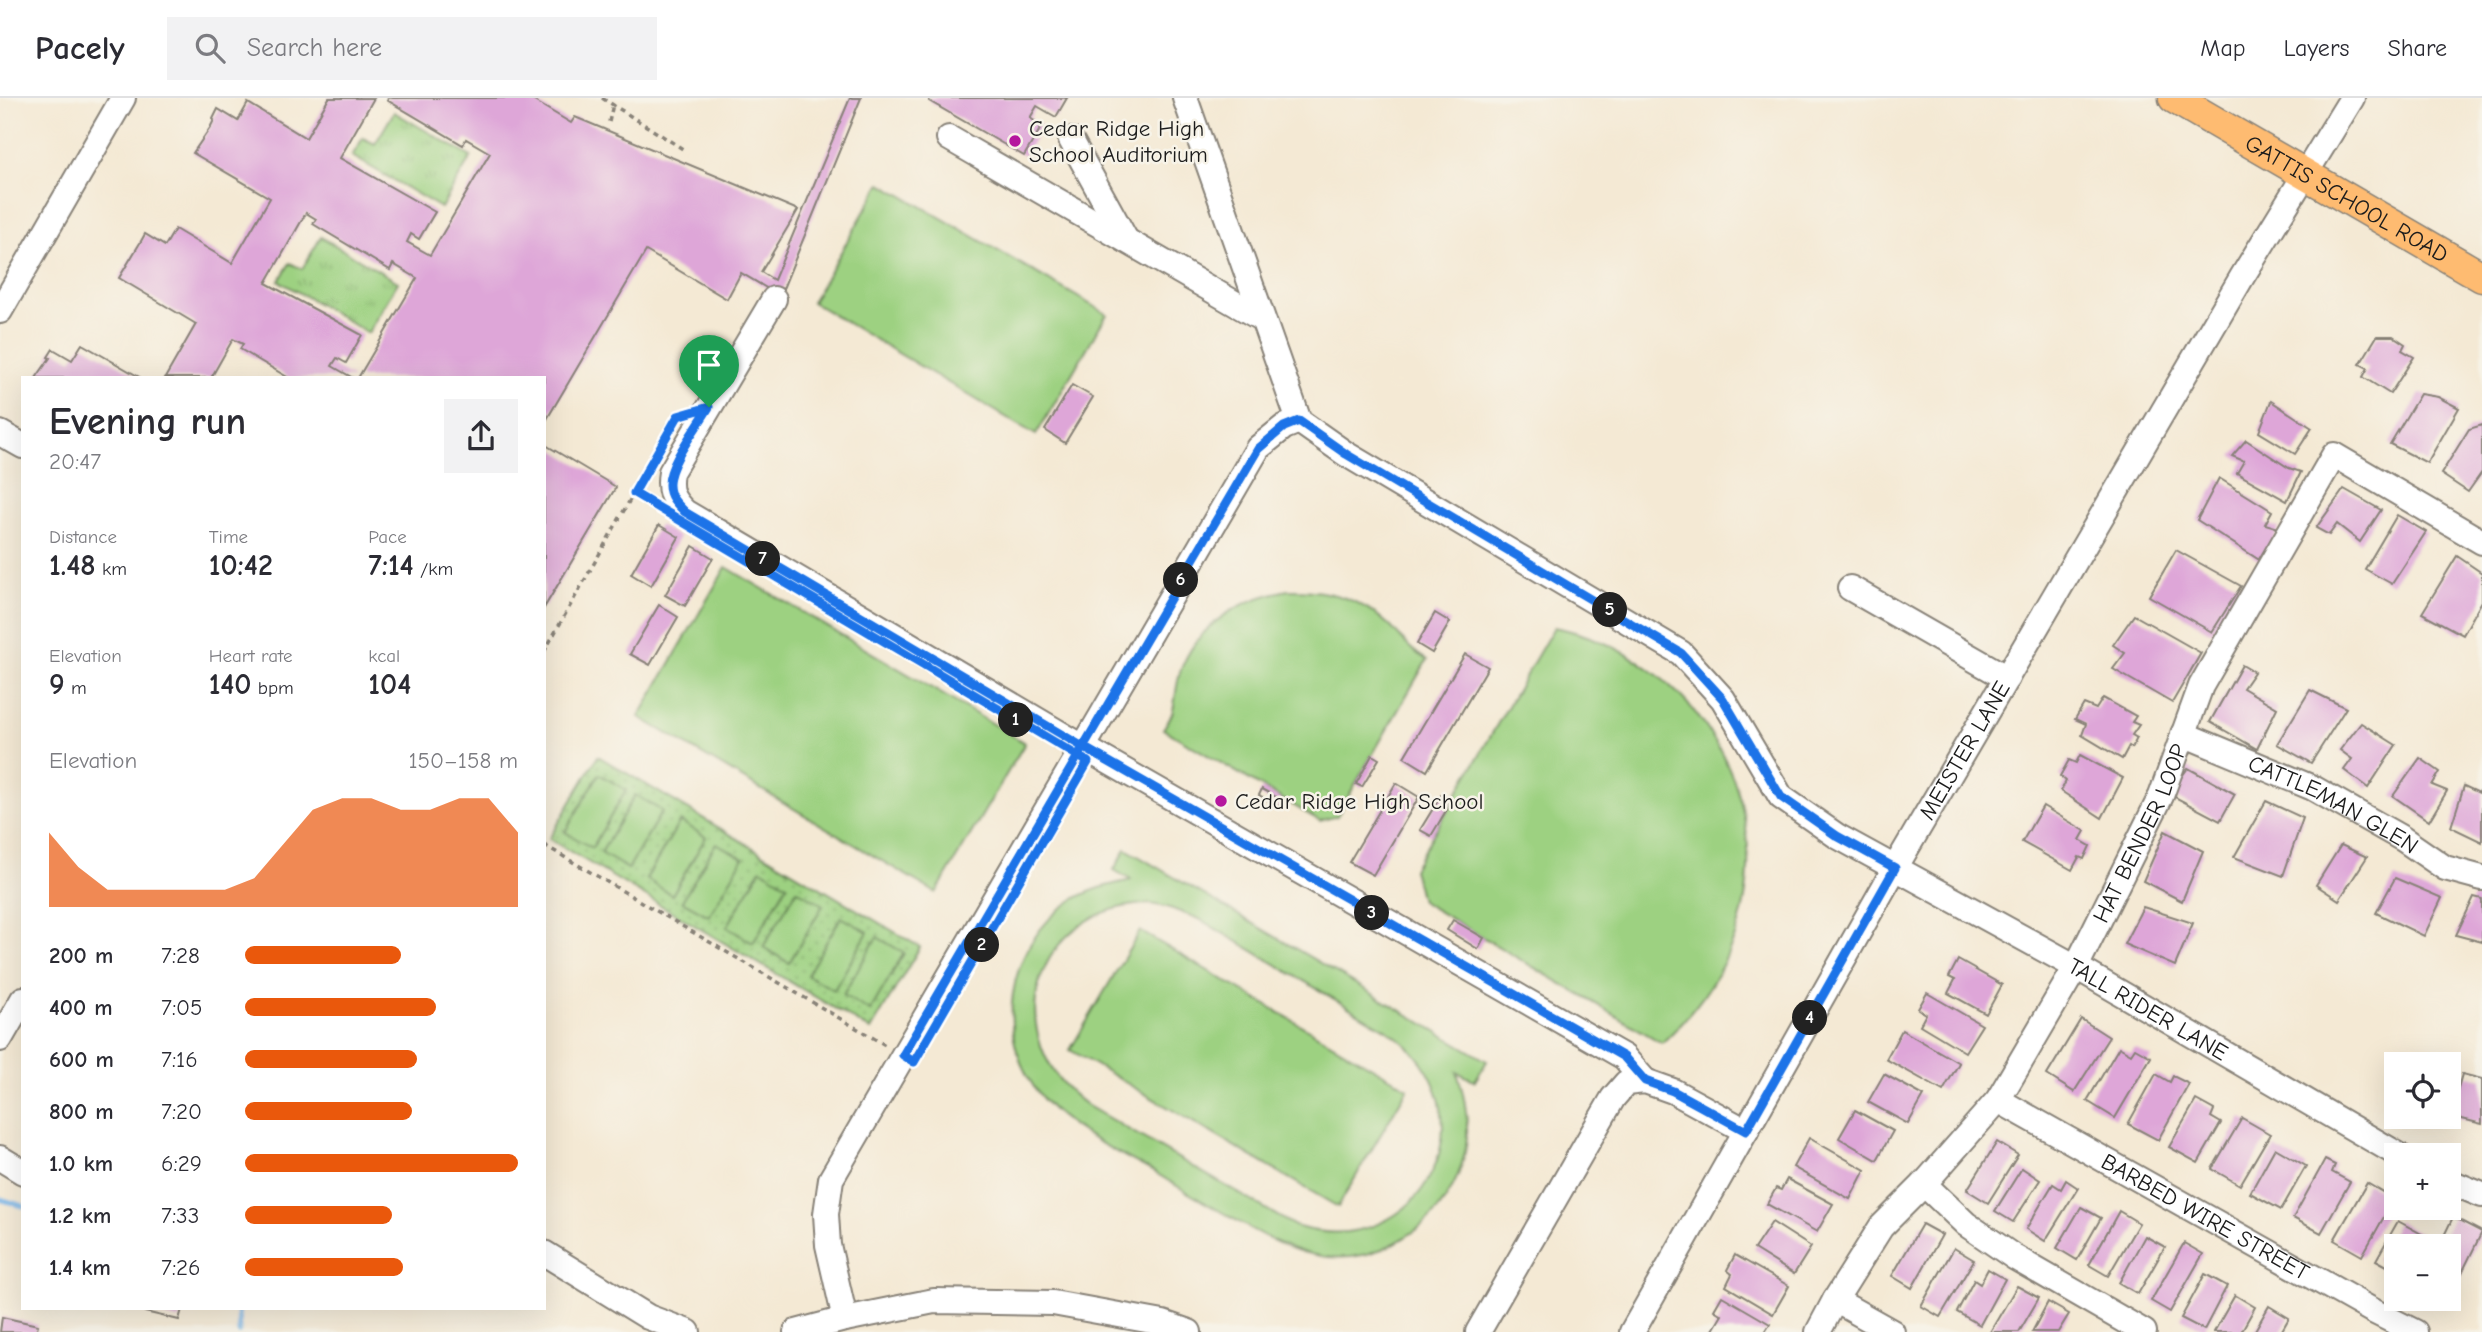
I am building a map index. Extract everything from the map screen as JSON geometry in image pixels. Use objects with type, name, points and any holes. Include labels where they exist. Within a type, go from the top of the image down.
[{"type":"main road","name":"GATTIS SCHOOL ROAD","points":[[2174,98],[2482,277]]},
{"type":"street","points":[[0,311],[124,98]]},
{"type":"street","points":[[845,1320],[828,1245],[826,1214],[831,1179],[1258,449],[1284,427],[1299,421],[1185,98]]},
{"type":"street","name":"MEISTER LANE","points":[[1632,1332],[1895,868],[2242,277],[2352,98]]},
{"type":"street","points":[[949,138],[1262,319]]},
{"type":"street","points":[[1071,140],[1126,241]]},
{"type":"street","points":[[774,299],[671,471],[669,485],[674,502],[695,519],[1083,747],[1624,1057],[1645,1081]]},
{"type":"street","name":"TALL RIDER LANE","points":[[1299,421],[1346,454],[1681,653],[1723,699],[1781,797],[1837,836],[2076,967],[2384,1146]]},
{"type":"street","points":[[0,433],[21,445]]},
{"type":"street","name":"HAT BENDER LOOP","points":[[1818,1332],[1881,1227],[1924,1184],[1998,1100],[2076,967],[2161,796],[2201,686],[2334,456],[2482,542]]},
{"type":"street","points":[[1850,588],[2007,678]]},
{"type":"street","name":"CATTLEMAN GLEN","points":[[2183,734],[2313,788],[2403,839],[2445,868],[2482,878]]},
{"type":"street","points":[[0,1040],[21,1003]]},
{"type":"street","points":[[1478,1332],[1613,1098],[1626,1083],[1645,1081],[1673,1091],[1746,1131]]},
{"type":"street","name":"BARBED WIRE STREET","points":[[1998,1100],[2415,1332]]},
{"type":"street","points":[[0,1158],[21,1171]]},
{"type":"street","points":[[1924,1184],[1966,1224],[1995,1244],[2144,1332]]},
{"type":"street","points":[[2461,1186],[2482,1195]]},
{"type":"street","points":[[546,1254],[648,1317],[688,1332]]},
{"type":"street","points":[[1835,1300],[1892,1332]]},
{"type":"street","points":[[796,1332],[934,1301],[1052,1303],[1163,1323],[1189,1332]]},
{"type":"path","points":[[604,98],[686,151]]},
{"type":"path","points":[[609,122],[613,104]]},
{"type":"path","points":[[546,648],[653,460]]},
{"type":"path","points":[[634,493],[658,508]]},
{"type":"path","points":[[546,846],[903,1055]]},
{"type":"green space","points":[[394,112],[471,157],[441,208],[352,156],[363,138],[375,144]]},
{"type":"green space","points":[[881,183],[1107,314],[1036,435],[812,302]]},
{"type":"green space","points":[[321,237],[398,282],[368,333],[279,281],[290,263],[302,269]]},
{"type":"green space","points":[[726,567],[1025,743],[936,893],[639,717]]},
{"type":"green space","points":[[1288,590],[1317,591],[1356,602],[1379,616],[1427,660],[1337,816],[1320,821],[1163,729],[1172,712],[1180,672],[1197,640],[1209,627],[1238,607]]},
{"type":"green space","points":[[1554,627],[1605,643],[1649,669],[1687,703],[1717,744],[1737,790],[1747,840],[1746,892],[1732,944],[1719,972],[1702,998],[1662,1043],[1421,901],[1413,869]]},
{"type":"green space","points":[[598,756],[920,947],[871,1030],[549,839]]},
{"type":"green space","points":[[599,774],[626,790],[592,848],[565,832]]},
{"type":"green space","points":[[635,795],[662,811],[628,869],[601,853]]},
{"type":"green space","points":[[680,821],[706,837],[672,895],[646,879]]},
{"type":"green space","points":[[716,843],[743,858],[709,916],[682,901]]},
{"type":"green space","points":[[1126,849],[1487,1061],[1475,1081],[1457,1072],[1466,1108],[1464,1158],[1451,1191],[1425,1223],[1395,1243],[1352,1257],[1310,1254],[1291,1248],[1251,1229],[1098,1142],[1055,1112],[1044,1100],[1027,1076],[1017,1050],[1012,1022],[1013,995],[1019,967],[1031,942],[1049,920],[1071,901],[1093,890],[1131,880],[1114,870]],"holes":[[[1150,904],[1167,907],[1199,919],[1390,1032],[1423,1064],[1440,1100],[1442,1138],[1432,1173],[1410,1202],[1379,1223],[1340,1232],[1295,1226],[1088,1106],[1059,1078],[1041,1046],[1035,1013],[1040,981],[1054,951],[1078,927],[1110,911]]]},
{"type":"green space","points":[[761,869],[787,885],[753,943],[727,927]]},
{"type":"green space","points":[[797,890],[823,905],[789,963],[763,947]]},
{"type":"green space","points":[[841,917],[868,932],[834,990],[807,975]]},
{"type":"green space","points":[[1140,931],[1408,1088],[1338,1207],[1070,1050]]},
{"type":"green space","points":[[877,937],[904,953],[870,1011],[843,995]]},
{"type":"building","points":[[329,98],[374,98],[340,158],[435,212],[419,239],[411,234],[407,242],[430,255],[490,153],[466,139],[463,145],[387,100],[388,98],[529,98],[571,123],[575,117],[798,210],[761,272],[774,280],[850,98],[861,98],[780,296],[741,273],[727,299],[646,251],[546,421],[546,376],[359,376],[417,278],[393,264],[390,270],[313,224],[316,219],[306,213],[266,283],[362,335],[346,363],[337,358],[332,366],[350,376],[286,376],[240,349],[243,344],[233,339],[212,376],[166,376],[196,324],[119,278],[145,234],[165,246],[175,229],[232,263],[270,198],[193,153],[210,128],[218,109],[238,121],[248,103],[306,138]]},
{"type":"building","name":"Cedar Ridge High School Auditorium","points":[[930,98],[1067,98],[1056,117],[1037,106],[1030,118],[1042,126],[1024,156],[929,101]]},
{"type":"building","points":[[2377,336],[2393,336],[2405,344],[2402,350],[2414,357],[2390,394],[2363,377],[2368,368],[2360,364]]},
{"type":"building","points":[[82,344],[138,376],[37,376],[53,349],[72,360]]},
{"type":"building","points":[[1072,385],[1093,397],[1065,443],[1045,430]]},
{"type":"building","points":[[2420,394],[2438,397],[2459,408],[2427,463],[2390,444]]},
{"type":"building","points":[[2271,401],[2312,428],[2295,454],[2259,432]]},
{"type":"building","points":[[2482,425],[2482,472],[2468,492],[2441,474],[2469,429]]},
{"type":"building","points":[[2246,440],[2289,468],[2301,472],[2287,501],[2237,473],[2244,461],[2232,456]]},
{"type":"building","points":[[546,445],[616,487],[546,605]]},
{"type":"building","points":[[2219,478],[2272,511],[2265,524],[2279,528],[2261,561],[2197,520]]},
{"type":"building","points":[[2344,489],[2381,510],[2360,542],[2337,524],[2329,535],[2316,528]]},
{"type":"building","points":[[2397,515],[2426,532],[2392,584],[2365,569]]},
{"type":"building","points":[[659,525],[679,537],[651,586],[631,574]]},
{"type":"building","points":[[693,546],[713,558],[685,606],[665,595]]},
{"type":"building","points":[[2176,550],[2241,586],[2212,632],[2149,596]]},
{"type":"building","points":[[2457,556],[2482,573],[2482,601],[2463,635],[2422,613]]},
{"type":"building","points":[[659,605],[678,617],[650,665],[630,654]]},
{"type":"building","points":[[1435,613],[1450,622],[1432,653],[1417,644]]},
{"type":"building","points":[[2134,615],[2201,653],[2172,703],[2113,669],[2125,653],[2113,645]]},
{"type":"building","points":[[1465,654],[1488,667],[1427,771],[1404,757]]},
{"type":"building","points":[[2242,665],[2254,672],[2243,688],[2277,708],[2257,749],[2210,722]]},
{"type":"building","points":[[2310,690],[2346,708],[2311,763],[2277,744]]},
{"type":"building","points":[[2103,698],[2136,716],[2132,722],[2139,725],[2132,735],[2137,738],[2132,748],[2129,746],[2122,759],[2082,735],[2086,724],[2075,719],[2084,704],[2096,709]]},
{"type":"building","points":[[2361,723],[2396,745],[2368,788],[2344,770],[2352,759],[2340,750]]},
{"type":"building","points":[[1372,755],[1379,759],[1362,787],[1356,784]]},
{"type":"building","points":[[2080,755],[2123,778],[2102,818],[2061,791],[2066,781],[2060,776],[2069,760],[2076,763]]},
{"type":"building","points":[[2420,758],[2440,772],[2432,785],[2447,791],[2429,821],[2393,796]]},
{"type":"building","points":[[2188,768],[2235,794],[2220,821],[2169,794]]},
{"type":"building","points":[[1396,783],[1419,797],[1373,875],[1349,862]]},
{"type":"building","points":[[2464,786],[2479,793],[2482,786],[2482,842],[2451,827]]},
{"type":"building","points":[[1262,789],[1285,802],[1282,808],[1259,795]]},
{"type":"building","points":[[1442,794],[1452,801],[1431,836],[1420,830]]},
{"type":"building","points":[[2266,801],[2303,818],[2283,876],[2234,857]]},
{"type":"building","points":[[2043,806],[2085,831],[2080,840],[2090,846],[2084,859],[2079,857],[2072,870],[2022,842]]},
{"type":"building","points":[[2165,831],[2203,851],[2182,901],[2143,881]]},
{"type":"building","points":[[2341,845],[2367,857],[2339,900],[2316,885]]},
{"type":"building","points":[[2395,878],[2442,898],[2424,936],[2376,913]]},
{"type":"building","points":[[2474,897],[2482,899],[2482,942],[2456,935]]},
{"type":"building","points":[[2143,907],[2193,923],[2175,966],[2124,944]]},
{"type":"building","points":[[1453,920],[1484,938],[1478,949],[1447,930]]},
{"type":"building","points":[[1958,960],[2002,985],[1986,1014],[1948,993],[1955,980],[1949,977]]},
{"type":"building","points":[[1927,993],[1982,1025],[1965,1052],[1920,1025],[1926,1014],[1918,1009]]},
{"type":"building","points":[[2081,1019],[2109,1037],[2074,1092],[2047,1075]]},
{"type":"building","points":[[1902,1030],[1959,1063],[1943,1091],[1886,1059]]},
{"type":"building","points":[[2119,1047],[2131,1054],[2135,1048],[2151,1057],[2115,1118],[2087,1101]]},
{"type":"building","points":[[1884,1074],[1924,1096],[1908,1124],[1868,1102]]},
{"type":"building","points":[[2156,1074],[2170,1082],[2173,1076],[2189,1084],[2158,1140],[2128,1124]]},
{"type":"building","points":[[2462,1074],[2482,1079],[2482,1124],[2461,1119]]},
{"type":"building","points":[[2196,1100],[2214,1110],[2211,1117],[2221,1123],[2198,1163],[2169,1147]]},
{"type":"building","points":[[1855,1110],[1893,1131],[1877,1160],[1839,1138]]},
{"type":"building","points":[[2242,1118],[2270,1134],[2240,1185],[2212,1169]]},
{"type":"building","points":[[1809,1138],[1865,1170],[1850,1199],[1793,1167]]},
{"type":"building","points":[[1997,1142],[2018,1155],[1988,1203],[1967,1190]]},
{"type":"building","points":[[2275,1148],[2306,1166],[2281,1210],[2250,1193]]},
{"type":"building","points":[[2325,1160],[2335,1165],[2332,1172],[2350,1182],[2321,1233],[2293,1218]]},
{"type":"building","points":[[2022,1168],[2040,1180],[2013,1222],[1995,1211]]},
{"type":"building","points":[[1787,1179],[1833,1204],[1817,1232],[1767,1204],[1776,1188],[1781,1190]]},
{"type":"building","points":[[2066,1180],[2078,1188],[2045,1241],[2026,1229],[2053,1184],[2061,1189]]},
{"type":"building","points":[[2367,1183],[2384,1193],[2384,1217],[2362,1256],[2334,1240]]},
{"type":"building","points":[[2081,1207],[2101,1218],[2077,1260],[2057,1248]]},
{"type":"building","points":[[2119,1211],[2139,1223],[2108,1276],[2089,1265]]},
{"type":"building","points":[[2452,1220],[2459,1220],[2482,1232],[2461,1275],[2461,1234],[2445,1234]]},
{"type":"building","points":[[2398,1221],[2421,1234],[2391,1234]]},
{"type":"building","points":[[1772,1222],[1811,1247],[1794,1274],[1754,1249]]},
{"type":"building","points":[[1922,1224],[1942,1235],[1912,1288],[1892,1276]]},
{"type":"building","points":[[2145,1236],[2165,1247],[2138,1294],[2119,1283]]},
{"type":"building","points":[[2184,1243],[2203,1254],[2170,1312],[2151,1301]]},
{"type":"building","points":[[2384,1246],[2384,1264],[2376,1260]]},
{"type":"building","points":[[1954,1248],[1974,1260],[1940,1317],[1921,1306]]},
{"type":"building","points":[[1735,1255],[1789,1286],[1773,1314],[1726,1286],[1732,1274],[1727,1270]]},
{"type":"building","points":[[1988,1269],[2005,1279],[1980,1325],[1957,1312],[1974,1280],[1980,1284]]},
{"type":"building","points":[[2205,1274],[2227,1286],[2204,1330],[2181,1318]]},
{"type":"building","points":[[2017,1286],[2039,1298],[2019,1332],[1990,1332]]},
{"type":"building","points":[[2235,1295],[2255,1307],[2241,1332],[2214,1332]]},
{"type":"building","points":[[1722,1296],[1770,1324],[1765,1332],[1713,1330],[1722,1315],[1714,1310]]},
{"type":"building","points":[[2048,1302],[2069,1314],[2058,1332],[2032,1332]]},
{"type":"building","points":[[2269,1306],[2289,1318],[2281,1332],[2254,1332]]},
{"type":"building","points":[[146,1310],[182,1310],[179,1320],[145,1312]]},
{"type":"building","points":[[2,1317],[38,1325],[36,1332],[0,1332]]},
{"type":"waterway","points":[[0,1199],[21,1205]]},
{"type":"waterway","points":[[238,1310],[239,1332]]},
{"type":"place","name":"Cedar Ridge High School Auditorium","points":[[1015,141]]},
{"type":"place","name":"Cedar Ridge High School","points":[[1221,801]]},
{"type":"route","points":[[709,407],[671,471],[671,495],[674,502],[685,512],[1083,747],[1258,449],[1284,427],[1299,421],[1346,454],[1681,653],[1723,699],[1781,797],[1837,836],[1895,868],[1746,1131],[1673,1091],[1645,1081],[1624,1057],[1083,747],[1078,756],[1088,762],[914,1062],[903,1055],[1078,756],[634,493],[678,416],[709,407]]}]
